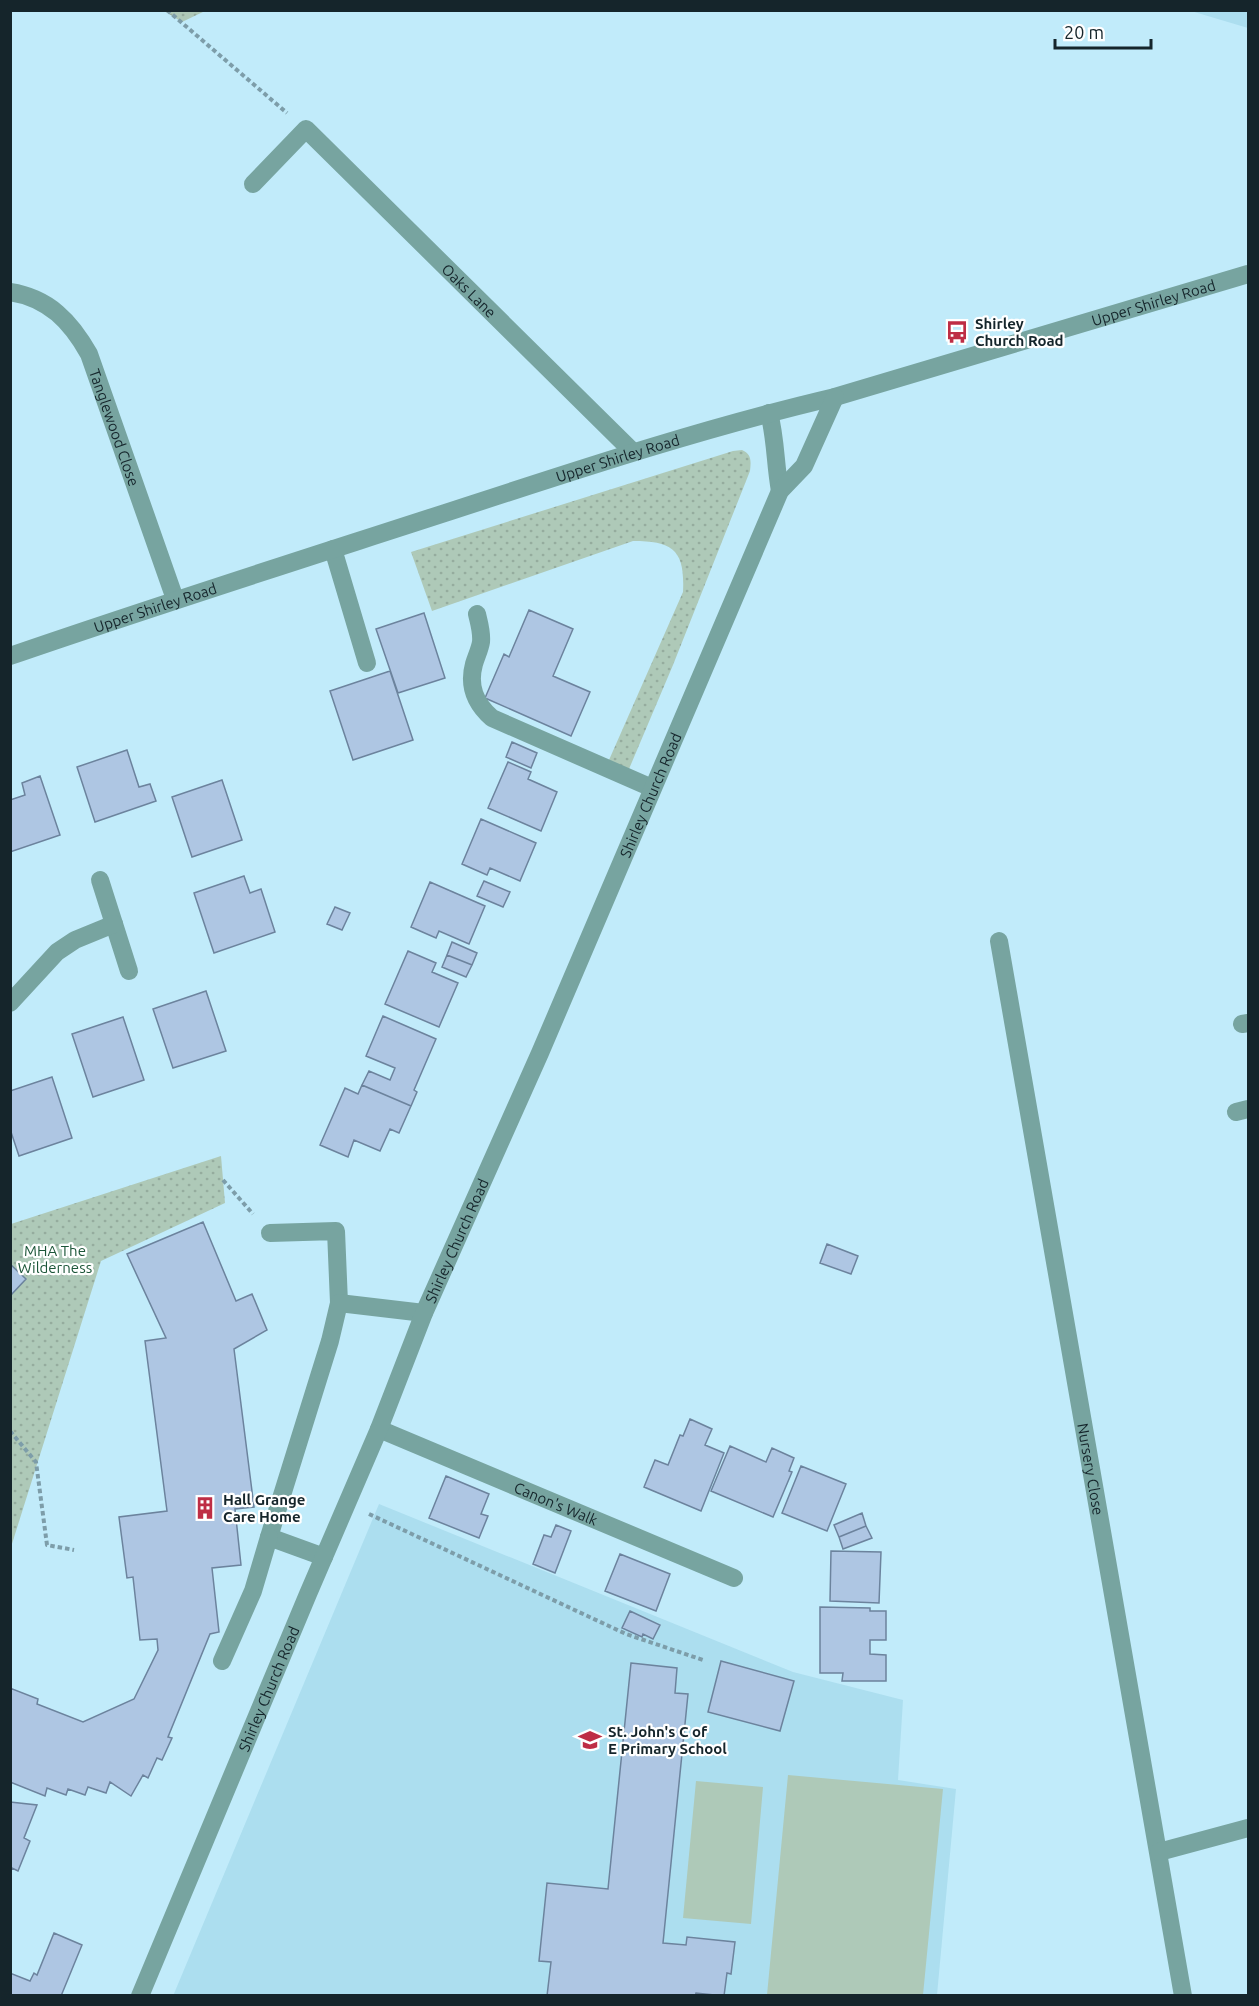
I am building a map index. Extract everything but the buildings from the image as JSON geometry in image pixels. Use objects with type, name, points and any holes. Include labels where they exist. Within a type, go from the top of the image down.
[{"type":"street","points":[[253,184],[306,129]]},
{"type":"street","name":"Oaks Lane","points":[[306,129],[633,452]]},
{"type":"street","name":"Upper Shirley Road","points":[[1231,280],[1248,263]]},
{"type":"street","name":"Upper Shirley Road","points":[[10,656],[175,599],[633,452],[769,413],[835,397],[1248,274]]},
{"type":"street","name":"Tanglewood Close","points":[[10,292],[54,308],[77,333],[89,354],[175,599]]},
{"type":"street","name":"Shirley Church Road","points":[[140,1995],[379,1429],[424,1313],[540,1053],[780,490],[804,466],[835,397]]},
{"type":"street","points":[[769,413],[775,434],[777,450],[775,464],[780,490]]},
{"type":"street","points":[[333,549],[367,663]]},
{"type":"street","points":[[477,614],[482,634],[471,682],[474,697],[483,710],[492,718],[652,788]]},
{"type":"street","points":[[100,880],[129,971]]},
{"type":"street","points":[[10,1003],[57,952],[75,940],[114,924]]},
{"type":"street","name":"Nursery Close","points":[[999,941],[1183,1995]]},
{"type":"street","points":[[222,1661],[253,1592],[330,1341],[339,1303],[336,1231],[270,1233]]},
{"type":"street","points":[[339,1303],[424,1313]]},
{"type":"street","name":"Canon's Walk","points":[[379,1429],[734,1578]]},
{"type":"street","points":[[269,1537],[324,1557]]},
{"type":"street","points":[[1159,1852],[1248,1828]]},
{"type":"path","points":[[167,10],[306,129]]},
{"type":"path","points":[[223,1180],[270,1233]]},
{"type":"path","points":[[10,1431],[36,1462],[47,1545],[74,1550]]},
{"type":"path","points":[[346,1506],[383,1520],[626,1634],[703,1660]]},
{"type":"shaded area","points":[[1191,11],[1248,11],[1248,28]]},
{"type":"shaded area","name":"St. John's C of E Primary School","points":[[379,1504],[793,1672],[903,1700],[898,1780],[956,1789],[937,1995],[173,1996]]},
{"type":"green space","points":[[164,11],[205,11],[182,22]]},
{"type":"green space","points":[[742,450],[751,461],[750,471],[629,769],[609,760],[683,592],[682,567],[674,551],[658,543],[633,541],[432,611],[411,552]]},
{"type":"green space","name":"MHA The Wilderness","points":[[221,1156],[225,1203],[101,1261],[11,1547],[11,1224]]},
{"type":"green space","points":[[788,1775],[943,1789],[923,1995],[767,1995]]},
{"type":"green space","points":[[696,1781],[763,1787],[751,1924],[683,1918]]},
{"type":"place","name":"Shirley Church Road","points":[[957,332]]},
{"type":"place","name":"Hall Grange Care Home","points":[[205,1508]]},
{"type":"place","name":"St. John's C of E Primary School","points":[[590,1740]]}]
